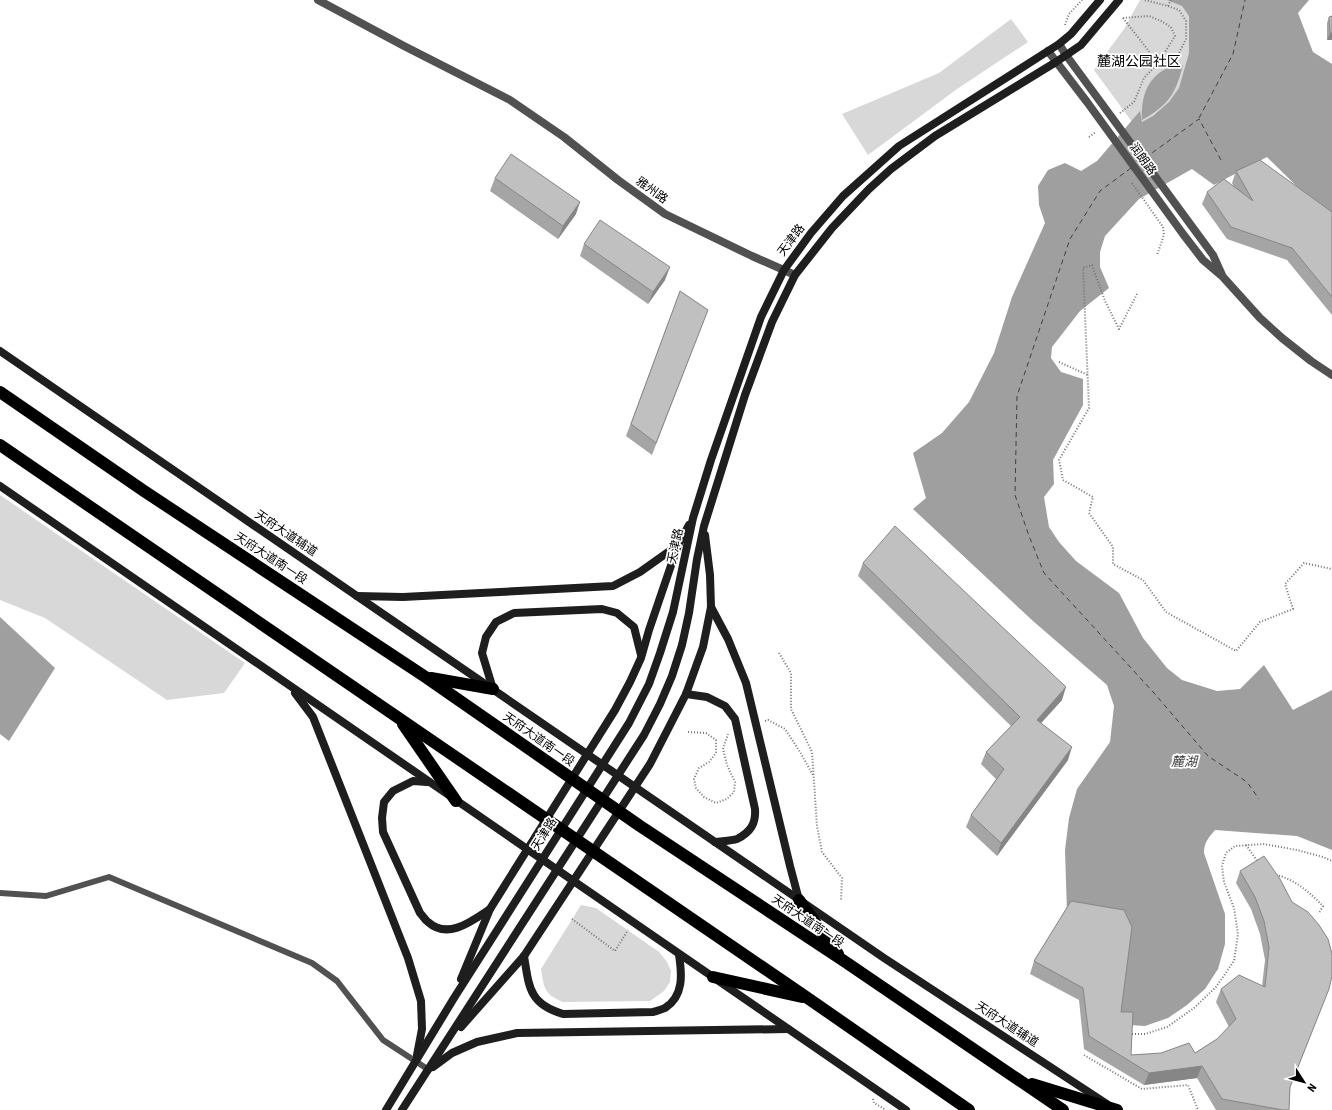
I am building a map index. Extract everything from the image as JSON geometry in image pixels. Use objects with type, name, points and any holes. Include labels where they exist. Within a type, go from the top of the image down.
[{"type":"highway","name":"天府大道南一段","points":[[0,392],[144,491],[427,678],[640,826],[1063,1110]]},
{"type":"highway","points":[[0,445],[969,1110]]},
{"type":"highway","points":[[427,678],[493,689]]},
{"type":"highway","points":[[399,719],[456,801]]},
{"type":"highway","points":[[799,900],[844,962]]},
{"type":"highway","points":[[713,977],[809,999]]},
{"type":"highway","points":[[1020,1081],[1117,1110]]},
{"type":"street","name":"雅州路","points":[[318,0],[510,100],[564,137],[618,180],[665,214],[715,239],[795,275]]},
{"type":"street","name":"天津路","points":[[386,1110],[454,998],[624,730],[649,684],[673,612],[693,518],[707,474],[761,317],[784,270],[811,233],[843,196],[899,146],[1059,44],[1071,34],[1100,0]]},
{"type":"street","name":"天津路","points":[[402,1110],[644,735],[660,704],[672,676],[682,646],[704,526],[717,481],[745,395],[772,322],[795,275],[836,223],[891,169],[935,136],[1066,56],[1081,45],[1119,0]]},
{"type":"street","name":"润朗路","points":[[1059,44],[1095,96],[1213,255],[1223,277]]},
{"type":"street","name":"润朗路","points":[[1048,51],[1203,260],[1223,277],[1260,318],[1282,338],[1311,361],[1332,375]]},
{"type":"street","name":"天府大道辅道","points":[[0,351],[884,958],[1117,1110]]},
{"type":"street","points":[[0,486],[906,1110]]},
{"type":"street","points":[[454,998],[490,909],[615,710],[630,682],[641,658],[678,545],[693,518]]},
{"type":"street","points":[[444,1046],[524,956],[650,764],[686,694],[703,647],[711,607],[710,575],[704,526]]},
{"type":"street","points":[[357,596],[403,597],[613,586],[640,572],[678,545]]},
{"type":"street","points":[[711,607],[728,638],[746,683],[799,900]]},
{"type":"street","points":[[493,689],[482,653],[486,637],[496,622],[514,613],[602,609],[617,613],[634,627],[641,658]]},
{"type":"street","points":[[289,686],[313,717],[408,958],[421,1001],[422,1029],[416,1062]]},
{"type":"street","points":[[686,694],[706,696],[725,706],[735,719],[755,809],[756,819],[750,829],[737,839],[715,842]]},
{"type":"street","points":[[429,782],[413,781],[393,791],[384,802],[382,818],[383,832],[420,913],[429,923],[440,929],[454,929],[470,922],[490,909]]},
{"type":"street","points":[[524,956],[528,984],[533,995],[540,1004],[550,1010],[563,1014],[653,1012],[665,1007],[676,996],[681,984],[679,955]]},
{"type":"street","points":[[429,1070],[452,1053],[477,1042],[517,1033],[788,1029]]},
{"type":"lane","points":[[0,893],[46,896],[109,877],[312,963],[337,981],[383,1040],[429,1070]]},
{"type":"path","points":[[1064,27],[1069,14],[1082,0]]},
{"type":"path","points":[[1145,0],[1179,10],[1186,21],[1186,39],[1178,55],[1158,63]]},
{"type":"path","points":[[1168,6],[1171,0]]},
{"type":"path","points":[[1119,114],[1134,102],[1144,78],[1158,63],[1175,36],[1171,26],[1149,16],[1123,18],[1158,63]]},
{"type":"path","points":[[1089,137],[1101,127]]},
{"type":"path","points":[[1157,254],[1164,235],[1162,227]]},
{"type":"path","points":[[1137,294],[1119,329],[1105,301],[1092,265],[1083,268],[1089,408],[1059,460],[1063,480],[1093,497],[1089,513],[1113,547],[1113,564],[1143,580],[1166,612],[1236,651],[1260,622],[1293,609],[1285,584],[1304,563],[1332,569]]},
{"type":"path","points":[[1059,362],[1088,375]]},
{"type":"path","points":[[779,653],[790,673],[791,709],[812,752],[817,826],[822,852],[842,878],[841,900]]},
{"type":"path","points":[[688,732],[706,733],[716,740],[716,752],[709,762],[699,768],[694,779],[696,788],[704,797],[716,803],[727,799],[734,792],[735,782]]},
{"type":"path","points":[[800,752],[813,775]]},
{"type":"path","points":[[1132,1034],[1144,1034],[1167,1027],[1194,1008],[1216,987],[1234,961],[1238,934],[1234,908],[1224,882],[1222,866],[1226,853],[1235,846],[1264,844],[1297,850],[1332,861]]},
{"type":"path","points":[[1246,845],[1261,867]]},
{"type":"path","points":[[1270,874],[1281,876],[1311,894],[1323,906],[1319,914]]},
{"type":"path","points":[[572,919],[615,951],[628,930]]},
{"type":"path","points":[[1084,1055],[1142,1089],[1188,1085],[1198,1110]]},
{"type":"shaded area","points":[[1140,0],[1207,0],[1184,96],[1143,137],[1094,70],[1124,29]]},
{"type":"shaded area","points":[[1011,19],[1028,42],[957,89],[868,155],[842,114],[939,73]]},
{"type":"shaded area","points":[[0,495],[245,663],[224,693],[167,700],[45,618],[0,600]]},
{"type":"shaded area","points":[[581,905],[596,908],[659,952],[667,962],[671,971],[670,982],[664,991],[650,1001],[563,1002],[548,993],[544,986],[541,969]]},
{"type":"water","name":"麓湖","points":[[1167,0],[1309,0],[1298,13],[1313,52],[1332,64],[1332,221],[1267,157],[1214,185],[1192,169],[1139,199],[1105,236],[1100,252],[1100,267],[1109,288],[1080,311],[1052,347],[1051,358],[1061,372],[1083,379],[1083,405],[1053,460],[1054,484],[1044,497],[1049,527],[1059,542],[1076,561],[1119,593],[1143,638],[1167,668],[1182,680],[1217,691],[1240,689],[1264,665],[1293,710],[1332,690],[1332,850],[1297,836],[1215,830],[1207,841],[1204,853],[1225,914],[1225,944],[1218,969],[1205,989],[1187,1005],[1168,1018],[1145,1026],[1116,1024],[1067,913],[1065,850],[1069,818],[1077,789],[1110,742],[1114,706],[1107,685],[1033,621],[913,509],[926,498],[913,453],[942,433],[969,402],[994,353],[1012,297],[1045,223],[1039,205],[1038,186],[1048,170],[1065,163],[1081,171],[1097,161],[1140,111],[1142,122],[1153,116],[1169,102],[1179,88],[1189,53],[1189,16],[1182,6]]},
{"type":"water","points":[[1183,65],[1174,91],[1170,97],[1159,109],[1142,120],[1144,97],[1150,83],[1160,72],[1167,68]]},
{"type":"water","points":[[0,617],[55,668],[9,741],[0,734]]},
{"type":"building","points":[[1332,16],[1332,33],[1330,33],[1329,17]]},
{"type":"building","points":[[511,154],[580,202],[563,226],[495,178]]},
{"type":"building","points":[[1260,160],[1332,212],[1332,297],[1292,248],[1231,227],[1207,192],[1224,179],[1253,201],[1236,171]]},
{"type":"building","points":[[600,220],[670,267],[653,292],[584,244]]},
{"type":"building","points":[[680,291],[708,310],[656,443],[631,424]]},
{"type":"building","points":[[895,526],[1066,687],[1037,720],[1072,747],[1001,843],[971,815],[1004,769],[986,752],[1020,717],[863,563]]},
{"type":"building","points":[[1264,856],[1280,879],[1292,902],[1308,912],[1319,925],[1328,939],[1332,954],[1332,976],[1329,989],[1290,1087],[1289,1110],[1222,1099],[1202,1066],[1149,1073],[1089,1036],[1083,988],[1034,961],[1071,901],[1124,910],[1132,927],[1121,1012],[1133,1012],[1131,1055],[1161,1053],[1189,1043],[1195,1053],[1217,1039],[1236,1019],[1221,989],[1239,975],[1265,987],[1269,947],[1264,921],[1255,897],[1240,871]]},
{"type":"ferry route","points":[[1199,118],[1233,54],[1245,0]]},
{"type":"ferry route","points":[[1145,158],[1199,119],[1221,160]]},
{"type":"ferry route","points":[[1131,168],[1100,191],[1070,239],[1017,396],[1015,495],[1044,573],[1154,693],[1208,756],[1247,782],[1259,799]]},
{"type":"district","name":"麓湖公园社区","points":[[1139,61]]}]
